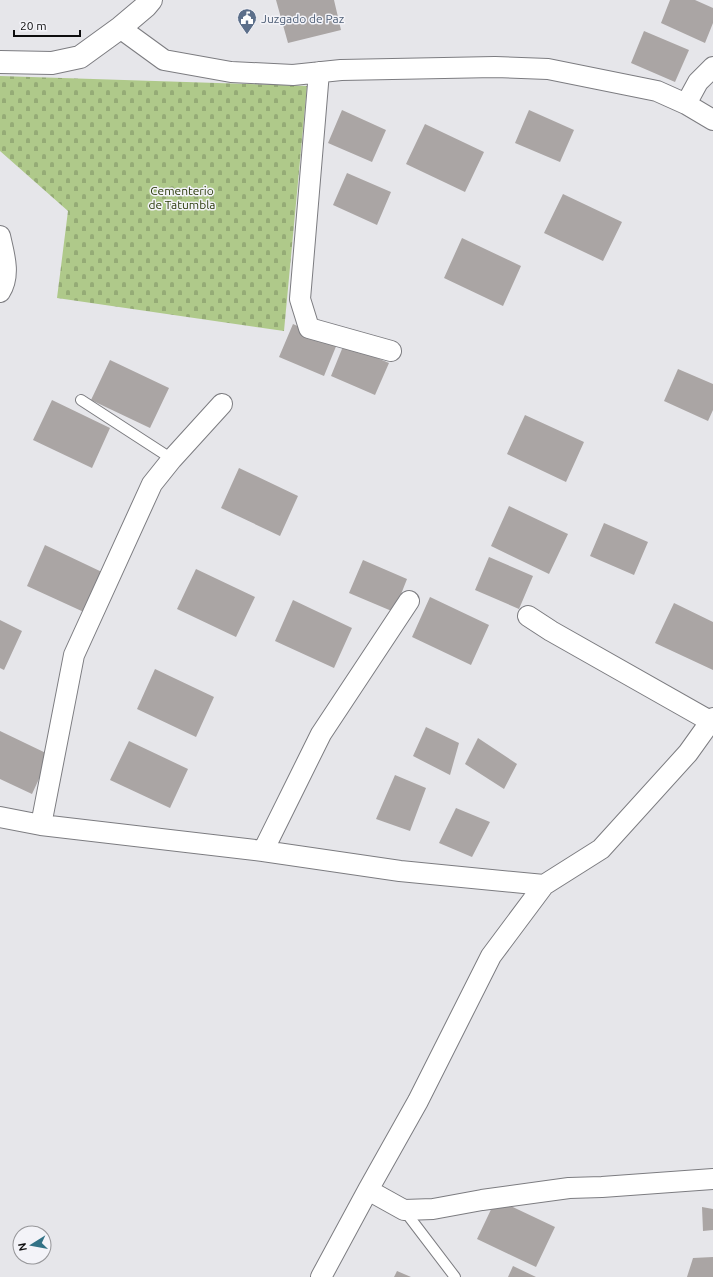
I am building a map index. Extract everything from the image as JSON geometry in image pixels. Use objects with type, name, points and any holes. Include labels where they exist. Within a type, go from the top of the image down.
[{"type":"street","points":[[0,62],[52,63],[80,57],[120,28],[151,0]]},
{"type":"street","points":[[120,28],[164,60],[231,72],[293,75],[341,70],[495,67],[548,69],[657,91],[686,104],[713,120]]},
{"type":"street","points":[[686,104],[698,82],[713,67]]},
{"type":"street","points":[[319,72],[300,299],[309,328],[391,351]]},
{"type":"street","points":[[0,236],[7,269],[0,292]]},
{"type":"street","points":[[41,825],[74,655],[152,484],[172,459],[222,404]]},
{"type":"street","points":[[263,851],[321,734],[409,601]]},
{"type":"street","points":[[322,1277],[368,1190],[418,1101],[491,956],[544,885],[601,850],[688,754],[712,720],[551,631],[528,616]]},
{"type":"street","points":[[0,817],[41,825],[263,851],[400,871],[544,885]]},
{"type":"street","points":[[368,1190],[404,1210],[433,1209],[482,1200],[569,1188],[713,1179]]},
{"type":"lane","points":[[81,400],[172,459]]},
{"type":"lane","points":[[404,1210],[456,1277]]},
{"type":"green space","name":"Cementerio de Tatumbla","points":[[0,76],[307,86],[284,331],[57,298],[68,211],[0,151]]},
{"type":"building","points":[[276,0],[334,0],[341,30],[288,43]]},
{"type":"building","points":[[670,0],[695,0],[713,8],[713,23],[705,43],[661,23]]},
{"type":"building","points":[[644,31],[689,50],[675,82],[631,63]]},
{"type":"building","points":[[342,110],[386,130],[372,162],[328,143]]},
{"type":"building","points":[[529,110],[574,130],[560,162],[515,143]]},
{"type":"building","points":[[425,124],[484,152],[465,192],[406,164]]},
{"type":"building","points":[[347,173],[391,192],[377,225],[333,205]]},
{"type":"building","points":[[563,194],[622,222],[603,261],[544,233]]},
{"type":"building","points":[[462,238],[521,266],[503,306],[444,278]]},
{"type":"building","points":[[293,324],[337,344],[324,376],[279,357]]},
{"type":"building","points":[[344,344],[389,363],[375,395],[331,376]]},
{"type":"building","points":[[110,360],[169,388],[150,428],[91,400]]},
{"type":"building","points":[[678,369],[713,384],[713,410],[708,421],[664,401]]},
{"type":"building","points":[[52,400],[110,428],[92,468],[33,440]]},
{"type":"building","points":[[525,415],[584,442],[566,482],[507,454]]},
{"type":"building","points":[[239,468],[298,496],[280,536],[221,508]]},
{"type":"building","points":[[509,506],[568,534],[549,574],[491,546]]},
{"type":"building","points":[[604,523],[648,542],[634,575],[590,556]]},
{"type":"building","points":[[45,545],[104,573],[86,613],[27,586]]},
{"type":"building","points":[[489,557],[533,576],[519,609],[475,590]]},
{"type":"building","points":[[363,560],[407,579],[394,612],[349,593]]},
{"type":"building","points":[[196,569],[255,597],[236,637],[177,609]]},
{"type":"building","points":[[430,597],[489,625],[471,665],[412,637]]},
{"type":"building","points":[[293,600],[352,628],[334,668],[275,641]]},
{"type":"building","points":[[674,603],[713,622],[713,670],[655,643]]},
{"type":"building","points":[[0,620],[22,631],[4,670],[0,668]]},
{"type":"building","points":[[155,669],[214,697],[196,737],[137,709]]},
{"type":"building","points":[[426,727],[459,743],[450,775],[413,756]]},
{"type":"building","points":[[0,731],[50,755],[32,794],[0,779]]},
{"type":"building","points":[[478,738],[517,764],[504,789],[465,764]]},
{"type":"building","points":[[129,741],[188,769],[170,808],[110,780]]},
{"type":"building","points":[[395,775],[426,788],[410,831],[376,819]]},
{"type":"building","points":[[456,808],[490,822],[472,857],[439,843]]},
{"type":"building","points":[[496,1199],[555,1227],[536,1267],[477,1239]]},
{"type":"building","points":[[702,1207],[713,1209],[713,1230],[703,1231]]},
{"type":"building","points":[[713,1257],[713,1277],[687,1277],[693,1258]]},
{"type":"building","points":[[513,1266],[536,1277],[508,1277]]},
{"type":"building","points":[[397,1271],[411,1277],[394,1277]]},
{"type":"place","name":"Juzgado de Paz","points":[[247,35]]}]
